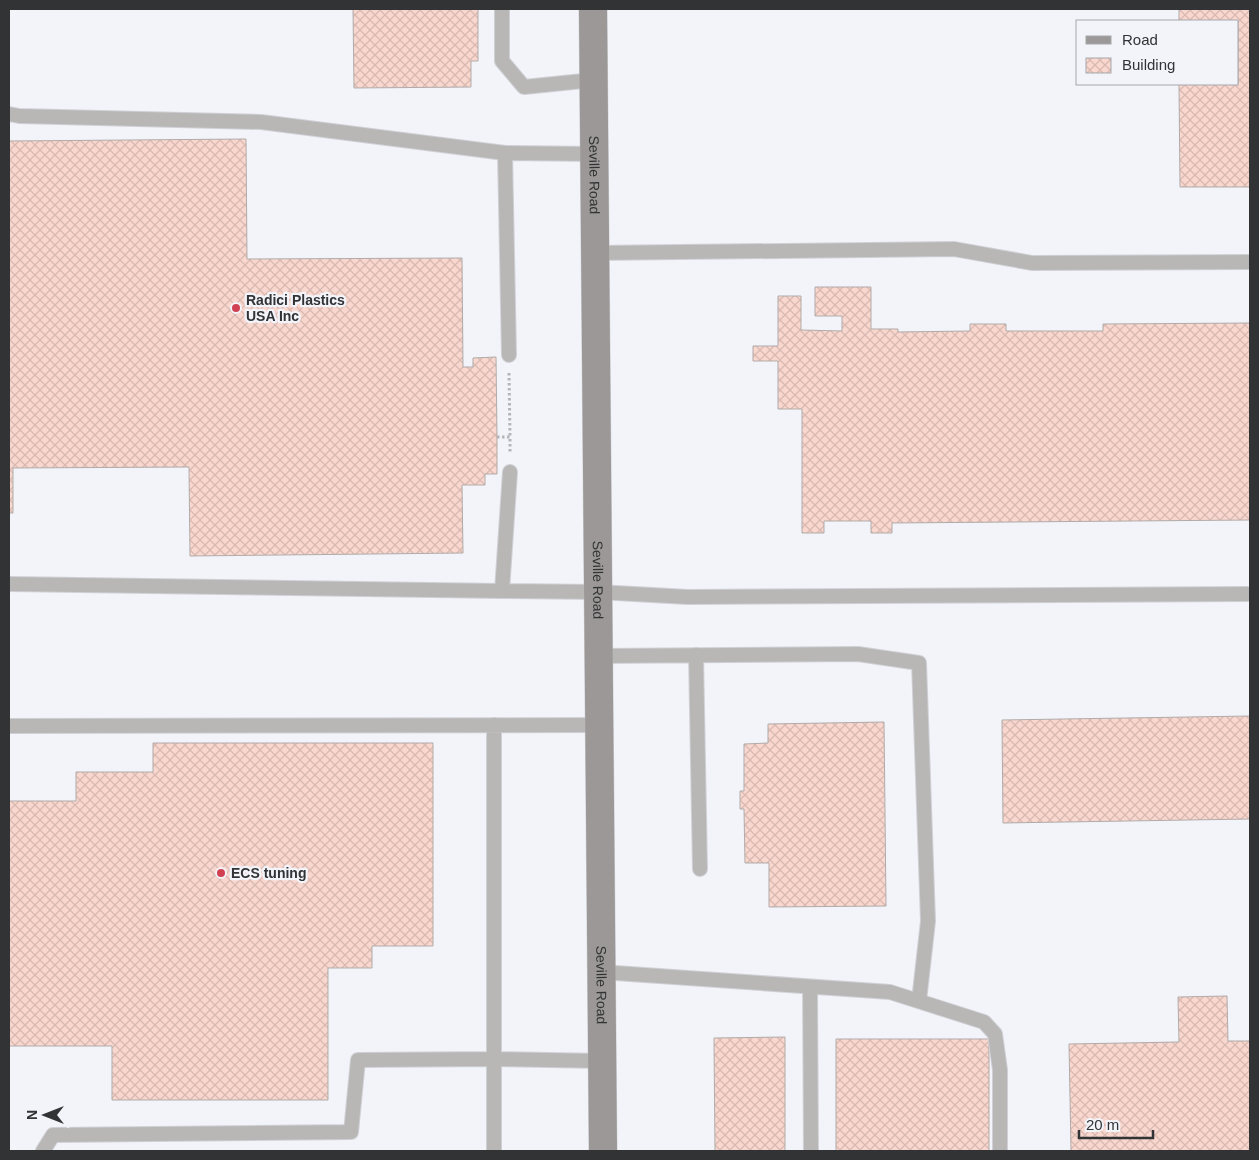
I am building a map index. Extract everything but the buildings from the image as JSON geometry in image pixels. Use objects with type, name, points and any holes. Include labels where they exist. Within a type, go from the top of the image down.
[{"type":"street","name":"Seville Road","points":[[593,9],[603,1151]]},
{"type":"lane","points":[[502,9],[502,61],[524,87],[593,80]]},
{"type":"lane","points":[[9,114],[19,116],[261,122],[505,153],[594,154]]},
{"type":"lane","points":[[505,153],[509,355]]},
{"type":"lane","points":[[595,254],[954,249],[1032,264],[1250,262]]},
{"type":"lane","points":[[502,591],[510,472]]},
{"type":"lane","points":[[9,584],[598,592],[688,597],[1246,594]]},
{"type":"lane","points":[[598,656],[858,654],[920,663],[928,921],[919,1002]]},
{"type":"lane","points":[[696,656],[700,870]]},
{"type":"lane","points":[[494,725],[494,1151]]},
{"type":"lane","points":[[9,726],[599,725]]},
{"type":"lane","points":[[602,972],[890,992],[984,1022],[995,1034],[1000,1070],[1000,1151]]},
{"type":"lane","points":[[810,987],[811,1151]]},
{"type":"lane","points":[[44,1151],[53,1135],[351,1132],[358,1060],[494,1059],[602,1061]]},
{"type":"path","points":[[509,355],[510,472]]},
{"type":"path","points":[[497,437],[510,437]]},
{"type":"place","name":"Radici Plastics USA Inc","points":[[236,308]]},
{"type":"place","name":"ECS tuning","points":[[221,873]]}]
